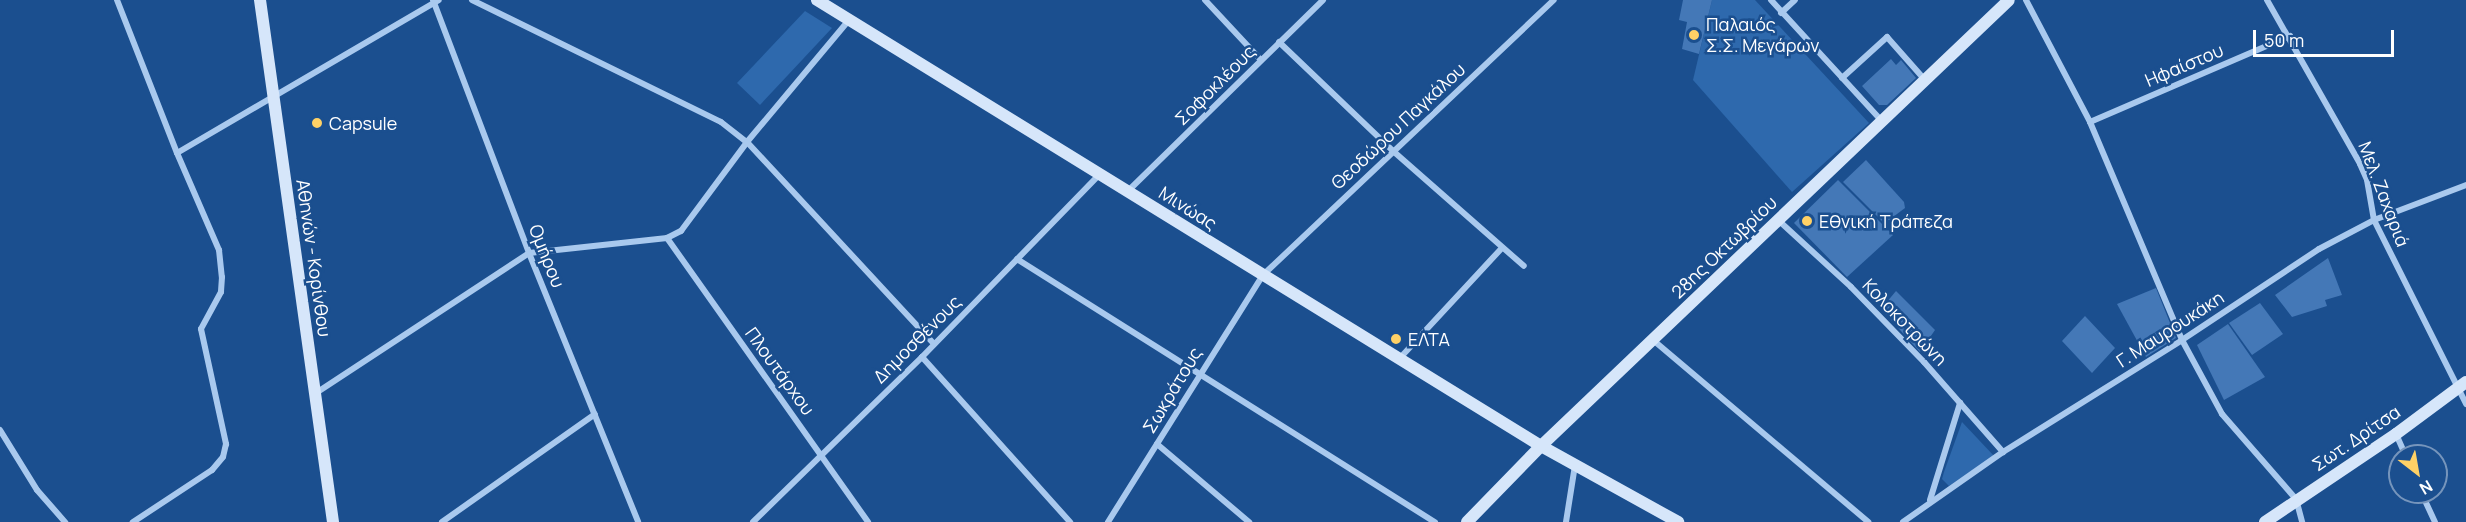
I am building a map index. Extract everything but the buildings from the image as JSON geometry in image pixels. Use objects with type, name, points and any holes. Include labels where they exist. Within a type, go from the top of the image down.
[{"type":"main road","name":"Αθηνών - Κορίνθου","points":[[260,0],[333,522]]},
{"type":"main road","name":"28ης Οκτωβρίου","points":[[1467,522],[1541,446],[2009,0]]},
{"type":"main road","name":"Μινώας","points":[[822,1],[849,20],[1541,446],[1678,522]]},
{"type":"main road","name":"Σωτ. Δρίτσα","points":[[2265,522],[2396,434],[2461,385]]},
{"type":"street","points":[[117,0],[177,153],[219,250],[222,277],[221,291],[201,329],[225,444],[223,457],[212,470],[133,522]]},
{"type":"street","points":[[472,0],[721,122],[747,142],[934,344]]},
{"type":"street","points":[[1205,0],[1261,60]]},
{"type":"street","name":"Σοφοκλέους","points":[[1128,192],[1323,0]]},
{"type":"street","name":"Θεοδώρου Παγκάλου","points":[[1263,275],[1554,0]]},
{"type":"street","points":[[1771,0],[1882,121]]},
{"type":"street","points":[[1781,13],[1795,0]]},
{"type":"street","points":[[2026,0],[2090,122],[2182,340],[2222,414],[2296,500],[2302,522]]},
{"type":"street","name":"Μελ. Ζαχαριά","points":[[2267,0],[2290,36],[2360,164],[2367,180],[2374,220],[2461,385],[2466,404]]},
{"type":"street","points":[[177,153],[435,1]]},
{"type":"street","name":"Ομήρου","points":[[435,1],[529,253],[638,522]]},
{"type":"street","points":[[315,394],[529,253],[667,238],[681,231],[689,224],[747,142],[849,20]]},
{"type":"street","name":"Ηφαίστου","points":[[2090,122],[2290,36]]},
{"type":"street","points":[[1842,78],[1887,37],[1925,80]]},
{"type":"street","points":[[1279,42],[1393,151],[1524,266]]},
{"type":"street","name":"Δημοσθένους","points":[[753,522],[922,357],[1100,174]]},
{"type":"street","name":"Γ. Μαυρουκάκη","points":[[1906,521],[1930,500],[2182,340],[2319,249],[2374,220],[2466,185]]},
{"type":"street","name":"Κολοκοτρώνη","points":[[1778,220],[1851,287],[2003,452]]},
{"type":"street","name":"Πλουτάρχου","points":[[667,238],[868,522]]},
{"type":"street","points":[[1399,359],[1502,248]]},
{"type":"street","points":[[1017,259],[1435,522]]},
{"type":"street","name":"Σωκράτους","points":[[1108,522],[1198,374],[1263,275]]},
{"type":"street","points":[[1652,340],[1868,522]]},
{"type":"street","points":[[922,357],[1070,522]]},
{"type":"street","points":[[1930,500],[1960,403]]},
{"type":"street","points":[[442,522],[595,414]]},
{"type":"street","points":[[0,430],[37,490],[65,522]]},
{"type":"street","points":[[2396,434],[2401,444]]},
{"type":"street","points":[[1157,444],[1249,522]]},
{"type":"street","points":[[1566,522],[1575,465]]},
{"type":"street","points":[[2427,504],[2435,522]]},
{"type":"shaded area","points":[[1712,0],[1755,0],[1869,123],[1792,192],[1693,80]]},
{"type":"shaded area","points":[[805,11],[832,28],[760,105],[737,83]]},
{"type":"shaded area","points":[[1962,422],[1994,456],[1949,486],[1942,479]]},
{"type":"place","name":"Παλαιός Σ.Σ. Μεγάρων","points":[[1694,35]]},
{"type":"place","name":"Capsule","points":[[317,123]]},
{"type":"place","name":"Εθνική Τράπεζα","points":[[1807,221]]},
{"type":"place","name":"ΕΛΤΑ","points":[[1396,339]]}]
